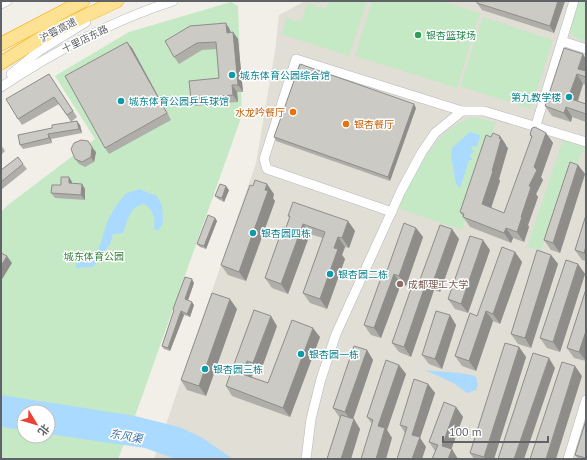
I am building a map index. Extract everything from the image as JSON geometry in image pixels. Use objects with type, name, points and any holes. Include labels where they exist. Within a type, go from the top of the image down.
[{"type":"highway","name":"沪蓉高速","points":[[1,44],[84,1]]},
{"type":"highway","name":"沪蓉高速","points":[[1,63],[49,33],[117,1]]},
{"type":"street","points":[[1,4],[7,1]]},
{"type":"street","points":[[1,83],[39,51],[123,1]]},
{"type":"street","name":"十里店东路","points":[[1,87],[28,69],[86,36],[173,1]]},
{"type":"street","points":[[536,125],[574,1]]},
{"type":"street","points":[[562,41],[586,49]]},
{"type":"street","points":[[392,212],[267,169],[264,159],[296,59],[462,111],[484,111],[536,125],[586,142]]},
{"type":"street","points":[[306,459],[311,419],[321,379],[336,334],[418,158],[430,139],[462,111]]},
{"type":"street","points":[[568,459],[586,400]]},
{"type":"shaded area","name":"成都理工大学","points":[[305,1],[586,1],[586,459],[154,459],[256,163],[275,51],[279,15]]},
{"type":"green space","points":[[329,1],[367,1],[349,56],[281,34],[287,18],[301,22],[307,3],[326,9]]},
{"type":"green space","name":"银杏篮球场","points":[[372,1],[441,1],[480,13],[457,88],[355,56]]},
{"type":"green space","points":[[577,1],[586,1],[586,43],[572,35],[570,27]]},
{"type":"green space","name":"城东体育公园","points":[[231,2],[238,6],[242,115],[135,416],[118,459],[1,459],[1,212],[8,205],[95,139],[55,76],[129,32]]},
{"type":"green space","points":[[483,17],[553,40],[531,109],[460,86]]},
{"type":"green space","points":[[472,117],[496,122],[462,230],[403,210],[400,207],[403,197],[430,150],[448,130]]},
{"type":"green space","points":[[563,140],[586,148],[586,153],[582,152],[576,167],[570,165],[541,250],[527,247]]},
{"type":"water","points":[[470,132],[480,135],[477,147],[472,146],[471,149],[474,151],[471,153],[470,157],[472,160],[469,160],[460,188],[456,184],[451,155],[452,148]]},
{"type":"water","points":[[139,189],[157,196],[162,206],[163,223],[158,231],[154,229],[155,221],[152,211],[144,204],[139,206],[132,211],[123,233],[113,234],[110,244],[93,267],[76,268],[77,259],[84,259],[95,254],[100,245],[107,222],[125,194]]},
{"type":"water","points":[[425,370],[472,375],[476,377],[478,384],[476,390],[467,393],[455,384]]},
{"type":"water","name":"东风渠","points":[[1,395],[135,416],[179,427],[201,437],[233,459],[175,459],[145,448],[56,435],[56,404],[16,404],[16,429],[1,427]]},
{"type":"building","points":[[477,1],[558,1],[550,26],[477,3]]},
{"type":"building","name":"城东体育公园综合馆","points":[[226,23],[227,33],[233,32],[238,85],[232,85],[233,95],[191,99],[189,81],[219,78],[216,42],[197,43],[174,57],[165,41],[190,26]]},
{"type":"building","name":"城东体育公园乒乓球馆","points":[[127,42],[167,113],[105,148],[65,76]]},
{"type":"building","points":[[564,48],[583,54],[578,69],[586,71],[586,77],[577,74],[568,98],[586,104],[586,114],[566,107],[564,113],[545,106]]},
{"type":"building","name":"银杏餐厅","points":[[300,64],[414,104],[388,177],[274,137]]},
{"type":"building","points":[[49,74],[73,111],[67,115],[54,97],[18,119],[6,99]]},
{"type":"building","points":[[77,121],[79,129],[48,134],[49,138],[20,145],[18,135],[52,128],[52,125]]},
{"type":"building","points":[[535,127],[546,133],[534,167],[537,170],[529,186],[531,187],[517,232],[506,228],[504,233],[463,217],[464,214],[460,212],[486,135],[491,137],[493,133],[500,136],[499,138],[501,139],[493,171],[482,204],[504,213],[532,136],[530,135],[532,128]]},
{"type":"building","points":[[81,140],[88,141],[92,147],[91,157],[82,162],[75,159],[71,149],[74,143]]},
{"type":"building","points":[[18,157],[23,164],[1,182],[1,170]]},
{"type":"building","points":[[570,162],[578,165],[553,243],[544,240]]},
{"type":"building","points":[[61,177],[69,177],[69,183],[82,184],[81,195],[51,193],[52,185],[61,185]]},
{"type":"building","points":[[255,180],[267,184],[265,190],[268,191],[239,272],[221,265],[250,185],[253,186]]},
{"type":"building","points":[[220,184],[226,186],[222,198],[215,196]]},
{"type":"building","points":[[293,202],[348,221],[342,238],[338,237],[334,248],[338,249],[320,299],[303,293],[325,232],[303,224],[281,284],[265,278],[283,227],[286,228]]},
{"type":"building","points":[[208,215],[215,218],[204,246],[197,244]]},
{"type":"building","points":[[586,215],[586,246],[584,253],[575,250]]},
{"type":"building","points":[[404,223],[416,228],[399,276],[394,274],[374,328],[364,325],[381,278],[384,279]]},
{"type":"building","points":[[440,225],[452,229],[433,282],[427,280],[404,347],[392,343],[413,283],[418,285]]},
{"type":"building","points":[[470,236],[483,240],[461,304],[448,299]]},
{"type":"building","points":[[502,247],[515,252],[493,314],[486,311],[469,361],[455,356],[470,313],[477,316]]},
{"type":"building","points":[[537,250],[551,255],[525,338],[511,334]]},
{"type":"building","points":[[1,253],[7,256],[1,266]]},
{"type":"building","points":[[566,260],[578,264],[553,342],[540,338]]},
{"type":"building","points":[[185,277],[192,279],[185,299],[192,302],[187,314],[181,311],[168,348],[162,346],[174,310],[173,309]]},
{"type":"building","points":[[586,289],[586,331],[579,352],[567,348]]},
{"type":"building","points":[[212,293],[230,299],[199,386],[181,380]]},
{"type":"building","points":[[254,310],[271,316],[253,363],[247,361],[242,374],[268,383],[292,320],[313,328],[283,408],[226,386]]},
{"type":"building","points":[[436,311],[450,315],[435,359],[422,355]]},
{"type":"building","points":[[505,343],[519,347],[484,457],[470,453]]},
{"type":"building","points":[[354,346],[367,350],[345,412],[333,408]]},
{"type":"building","points":[[533,353],[549,358],[514,459],[498,459]]},
{"type":"building","points":[[386,360],[399,365],[378,426],[385,428],[376,459],[361,459],[373,420],[367,417]]},
{"type":"building","points":[[562,362],[575,366],[546,459],[530,459]]},
{"type":"building","points":[[414,379],[428,384],[412,435],[420,437],[412,459],[397,459],[407,427],[400,425]]},
{"type":"building","points":[[444,402],[456,407],[442,446],[452,449],[448,459],[432,459],[438,445],[429,442]]},
{"type":"building","points":[[341,415],[354,419],[341,459],[327,459]]},
{"type":"building","points":[[586,420],[586,458],[575,455]]},
{"type":"place","name":"银杏篮球场","points":[[418,35]]},
{"type":"place","name":"城东体育公园综合馆","points":[[232,75]]},
{"type":"place","name":"第九教学楼","points":[[569,97]]},
{"type":"place","name":"城东体育公园乒乓球馆","points":[[121,101]]},
{"type":"place","name":"水龙吟餐厅","points":[[293,112]]},
{"type":"place","name":"银杏餐厅","points":[[346,124]]},
{"type":"place","name":"银杏园四栋","points":[[253,233]]},
{"type":"place","name":"银杏园二栋","points":[[330,274]]},
{"type":"place","name":"成都理工大学","points":[[400,284]]},
{"type":"place","name":"银杏园一栋","points":[[301,354]]},
{"type":"place","name":"银杏园三栋","points":[[205,369]]}]
